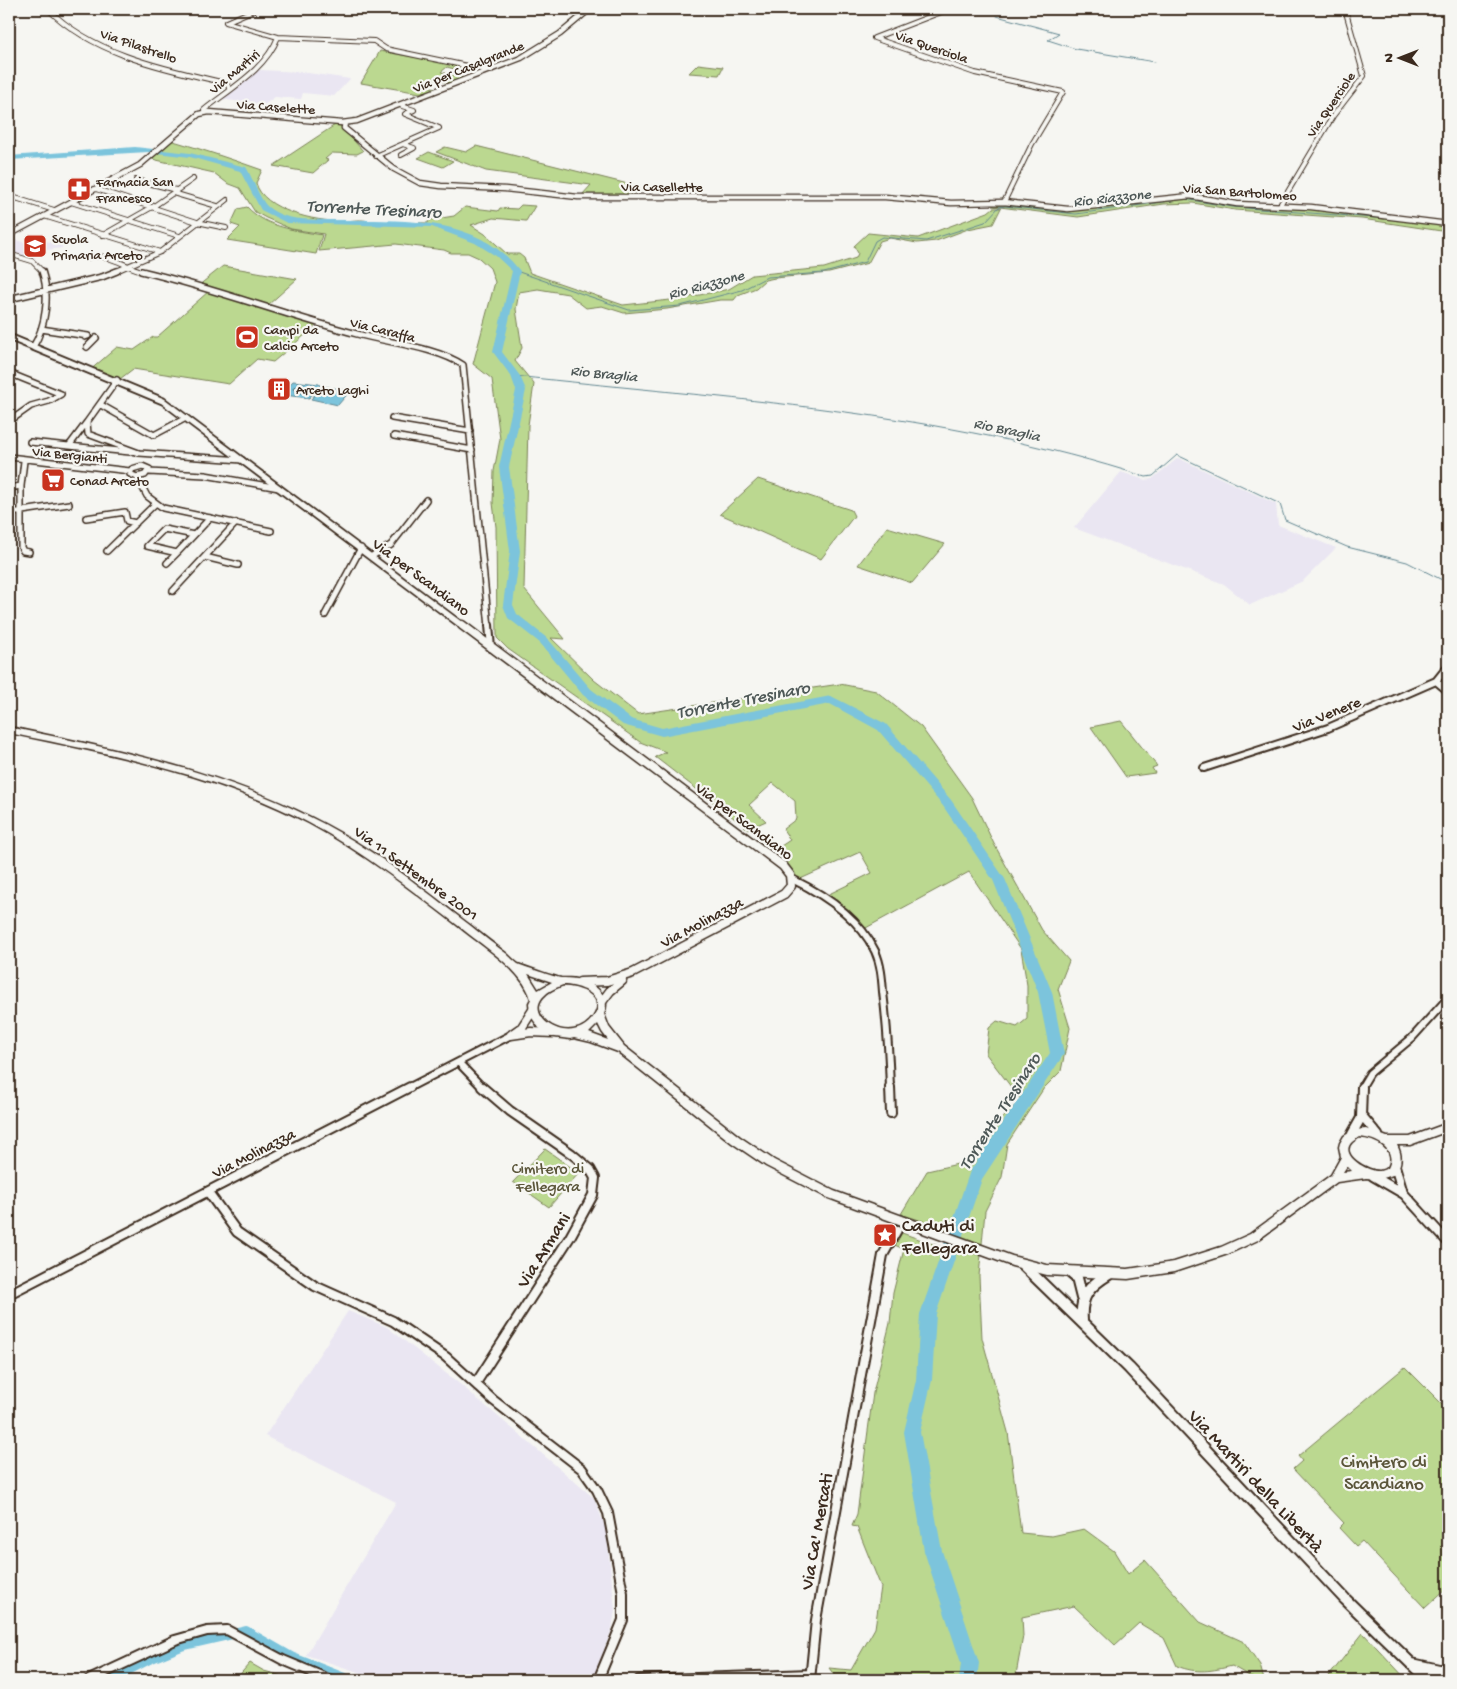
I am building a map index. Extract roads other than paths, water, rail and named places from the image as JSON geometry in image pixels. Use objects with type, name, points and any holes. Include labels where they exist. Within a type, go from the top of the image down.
[{"type":"main road","name":"Via 11 Settembre 2001","points":[[9,730],[174,766],[226,783],[271,801],[310,820],[380,862],[514,965],[534,989],[536,999]]},
{"type":"main road","name":"Via 11 Settembre 2001","points":[[514,965],[542,977],[580,982]]},
{"type":"main road","points":[[562,981],[542,991],[536,999],[533,1010],[538,1024],[553,1033],[573,1034],[592,1038],[621,1049]]},
{"type":"main road","points":[[580,982],[594,990],[602,1003],[600,1015],[605,1029],[621,1049],[736,1140],[770,1164],[898,1225],[1023,1264],[1071,1273],[1128,1274],[1174,1267],[1224,1251],[1254,1237],[1335,1178],[1346,1157]]},
{"type":"main road","points":[[573,1034],[589,1027],[600,1015]]},
{"type":"main road","points":[[1369,1174],[1352,1165],[1346,1157],[1343,1146],[1352,1134],[1364,1132],[1382,1138],[1410,1141],[1448,1127]]},
{"type":"main road","points":[[1382,1138],[1395,1152],[1396,1164]]},
{"type":"main road","points":[[1335,1178],[1387,1174],[1396,1164],[1410,1141]]},
{"type":"street","name":"Via Pilastrello","points":[[48,9],[56,20],[88,39],[124,54],[226,83],[230,88]]},
{"type":"street","points":[[256,9],[226,22],[278,37],[374,41],[386,49],[491,71]]},
{"type":"street","name":"Via per Casalgrande","points":[[345,123],[362,120],[491,71],[530,54],[590,9]]},
{"type":"street","name":"Via Querciola","points":[[949,9],[874,38],[975,73],[1063,92],[1032,144],[1004,202]]},
{"type":"street","name":"Via Querciole","points":[[1280,205],[1333,116],[1364,76],[1345,9]]},
{"type":"street","name":"Via Martiri","points":[[9,234],[148,160],[168,139],[195,117],[205,112],[204,110],[270,56],[278,37]]},
{"type":"street","points":[[376,156],[439,128],[405,114],[414,110],[402,106]]},
{"type":"street","name":"Via Caselette","points":[[205,112],[345,123]]},
{"type":"street","name":"Via Casellette","points":[[345,123],[344,128],[394,169],[420,183],[451,187],[505,189],[578,197],[885,197],[951,202],[1004,202]]},
{"type":"street","points":[[401,155],[414,148],[403,144]]},
{"type":"street","points":[[136,180],[217,206]]},
{"type":"street","points":[[103,234],[154,206],[193,180]]},
{"type":"street","points":[[96,188],[197,222],[226,228]]},
{"type":"street","points":[[9,196],[54,210]]},
{"type":"street","name":"Via San Bartolomeo","points":[[1004,202],[1068,209],[1186,196],[1237,204],[1280,205],[1448,224]]},
{"type":"street","points":[[9,299],[102,277],[129,267],[160,252],[227,200]]},
{"type":"street","points":[[71,202],[179,236]]},
{"type":"street","points":[[44,216],[160,252]]},
{"type":"street","points":[[9,254],[28,259],[39,266],[44,276],[46,312],[33,347]]},
{"type":"street","points":[[86,258],[96,255],[112,258],[129,267]]},
{"type":"street","name":"Via Caraffa","points":[[129,267],[192,282],[356,334],[460,362],[464,369],[491,648]]},
{"type":"street","points":[[41,329],[96,338]]},
{"type":"street","points":[[85,336],[102,334],[87,346]]},
{"type":"street","name":"Via per Scandiano","points":[[9,337],[117,380],[163,401],[362,548],[491,648],[783,866],[792,879],[808,886],[844,913],[867,934],[880,965],[890,1049],[891,1113]]},
{"type":"street","points":[[9,373],[61,394],[49,401],[31,406],[14,418]]},
{"type":"street","points":[[69,446],[101,405],[117,380]]},
{"type":"street","points":[[101,405],[154,435],[186,418]]},
{"type":"street","points":[[392,418],[470,431]]},
{"type":"street","points":[[87,422],[88,434],[139,453]]},
{"type":"street","points":[[394,436],[472,450]]},
{"type":"street","points":[[30,442],[148,454],[242,460]]},
{"type":"street","points":[[148,454],[142,466],[149,469],[149,472]]},
{"type":"street","name":"Via Bergianti","points":[[9,458],[130,471],[142,466]]},
{"type":"street","points":[[24,461],[21,486],[21,547],[23,551],[30,552]]},
{"type":"street","name":"Via Bergianti","points":[[130,471],[132,476],[137,477],[142,490],[155,504]]},
{"type":"street","points":[[137,477],[149,472],[205,475],[280,489]]},
{"type":"street","points":[[252,483],[262,475]]},
{"type":"street","points":[[9,488],[21,486]]},
{"type":"street","points":[[372,556],[391,545],[426,500]]},
{"type":"street","points":[[9,513],[69,504]]},
{"type":"street","points":[[107,551],[155,504],[271,531]]},
{"type":"street","points":[[86,518],[125,512],[127,521],[136,523]]},
{"type":"street","points":[[167,563],[210,518]]},
{"type":"street","points":[[173,591],[236,524]]},
{"type":"street","points":[[177,553],[147,546],[164,529],[194,535]]},
{"type":"street","points":[[325,615],[362,548]]},
{"type":"street","points":[[205,557],[238,565]]},
{"type":"street","name":"Via Venere","points":[[1204,768],[1328,728],[1436,681],[1448,666]]},
{"type":"street","points":[[1436,681],[1448,691]]},
{"type":"street","name":"Via per Scandiano","points":[[784,894],[789,889],[792,879]]},
{"type":"street","name":"Via Molinazza","points":[[633,973],[784,894]]},
{"type":"street","points":[[580,982],[599,984],[614,981],[633,973]]},
{"type":"street","points":[[602,1003],[610,991],[633,973]]},
{"type":"street","points":[[1352,1134],[1361,1124],[1363,1117],[1361,1088],[1365,1079],[1388,1055],[1405,1043],[1448,998]]},
{"type":"street","name":"Via Molinazza","points":[[9,1294],[460,1063],[511,1035],[522,1027],[533,1010]]},
{"type":"street","name":"Via Molinazza","points":[[511,1035],[531,1032],[553,1033]]},
{"type":"street","name":"Via Armani","points":[[460,1063],[487,1092],[510,1111],[572,1154],[590,1169],[595,1178],[593,1195],[579,1220],[476,1383]]},
{"type":"street","points":[[1363,1117],[1382,1138]]},
{"type":"street","points":[[1396,1164],[1404,1194]]},
{"type":"street","points":[[1369,1174],[1404,1194],[1448,1242]]},
{"type":"street","points":[[208,1192],[237,1232],[315,1286],[393,1321],[446,1357],[500,1406],[582,1470],[596,1490],[608,1513],[623,1593],[623,1620],[598,1680]]},
{"type":"street","name":"Via Ca' Mercati","points":[[639,1680],[810,1677],[816,1620],[884,1255],[887,1245],[898,1225]]},
{"type":"street","name":"Via Martiri della Libertà","points":[[1023,1264],[1082,1320],[1408,1663],[1428,1680]]},
{"type":"street","points":[[1071,1273],[1077,1278],[1082,1298],[1082,1320]]},
{"type":"street","points":[[1082,1298],[1087,1289],[1109,1274]]},
{"type":"street","points":[[89,1680],[175,1640],[207,1630],[228,1630],[283,1660],[331,1680]]},
{"type":"street","points":[[1408,1663],[1426,1669],[1444,1670]]},
{"type":"street","points":[[1433,1680],[1434,1675],[1444,1670]]},
{"type":"water","points":[[293,381],[319,384],[320,386],[309,398],[283,395],[282,393]]},
{"type":"water","points":[[323,386],[350,391],[338,405],[311,399]]},
{"type":"waterway","points":[[997,16],[1059,33],[1048,40],[1076,49],[1155,62]]},
{"type":"waterway","name":"Torrente Tresinaro","points":[[9,158],[135,149],[190,155],[243,169],[264,208],[290,221],[432,225],[467,236],[499,254],[516,271],[497,352],[515,376],[521,390],[504,467],[515,551],[508,605],[512,616],[544,641],[587,692],[627,722],[662,732],[831,700],[882,727],[947,803],[999,879],[1045,992],[1057,1054],[975,1176],[928,1314],[924,1380],[912,1432],[933,1551],[970,1663],[968,1680]]},
{"type":"waterway","name":"Rio Riazzone","points":[[516,271],[629,310],[680,306],[742,290],[767,277],[824,273],[865,262],[875,241],[882,237],[926,241],[985,222],[999,207],[1005,206],[1076,214],[1185,199],[1233,207],[1401,220]]},
{"type":"waterway","name":"Rio Braglia","points":[[515,376],[834,410],[913,422],[1069,455],[1146,477],[1153,476],[1177,455],[1280,504],[1285,520],[1347,547],[1407,562],[1448,583]]},
{"type":"waterway","points":[[109,1680],[149,1659],[181,1646],[246,1631],[293,1658],[349,1680]]},
{"type":"place","name":"Farmacia San Francesco","points":[[79,189]]},
{"type":"place","name":"Scuola Primaria Arceto","points":[[35,246]]},
{"type":"place","name":"Campi da Calcio Arceto","points":[[247,337]]},
{"type":"place","name":"Arceto Laghi","points":[[279,389]]},
{"type":"place","name":"Conad Arceto","points":[[53,480]]},
{"type":"place","name":"Caduti di Fellegara","points":[[885,1235]]},
{"type":"park label","name":"Cimitero di Fellegara","points":[[548,1176]]},
{"type":"park label","name":"Cimitero di Scandiano","points":[[1384,1471]]}]
